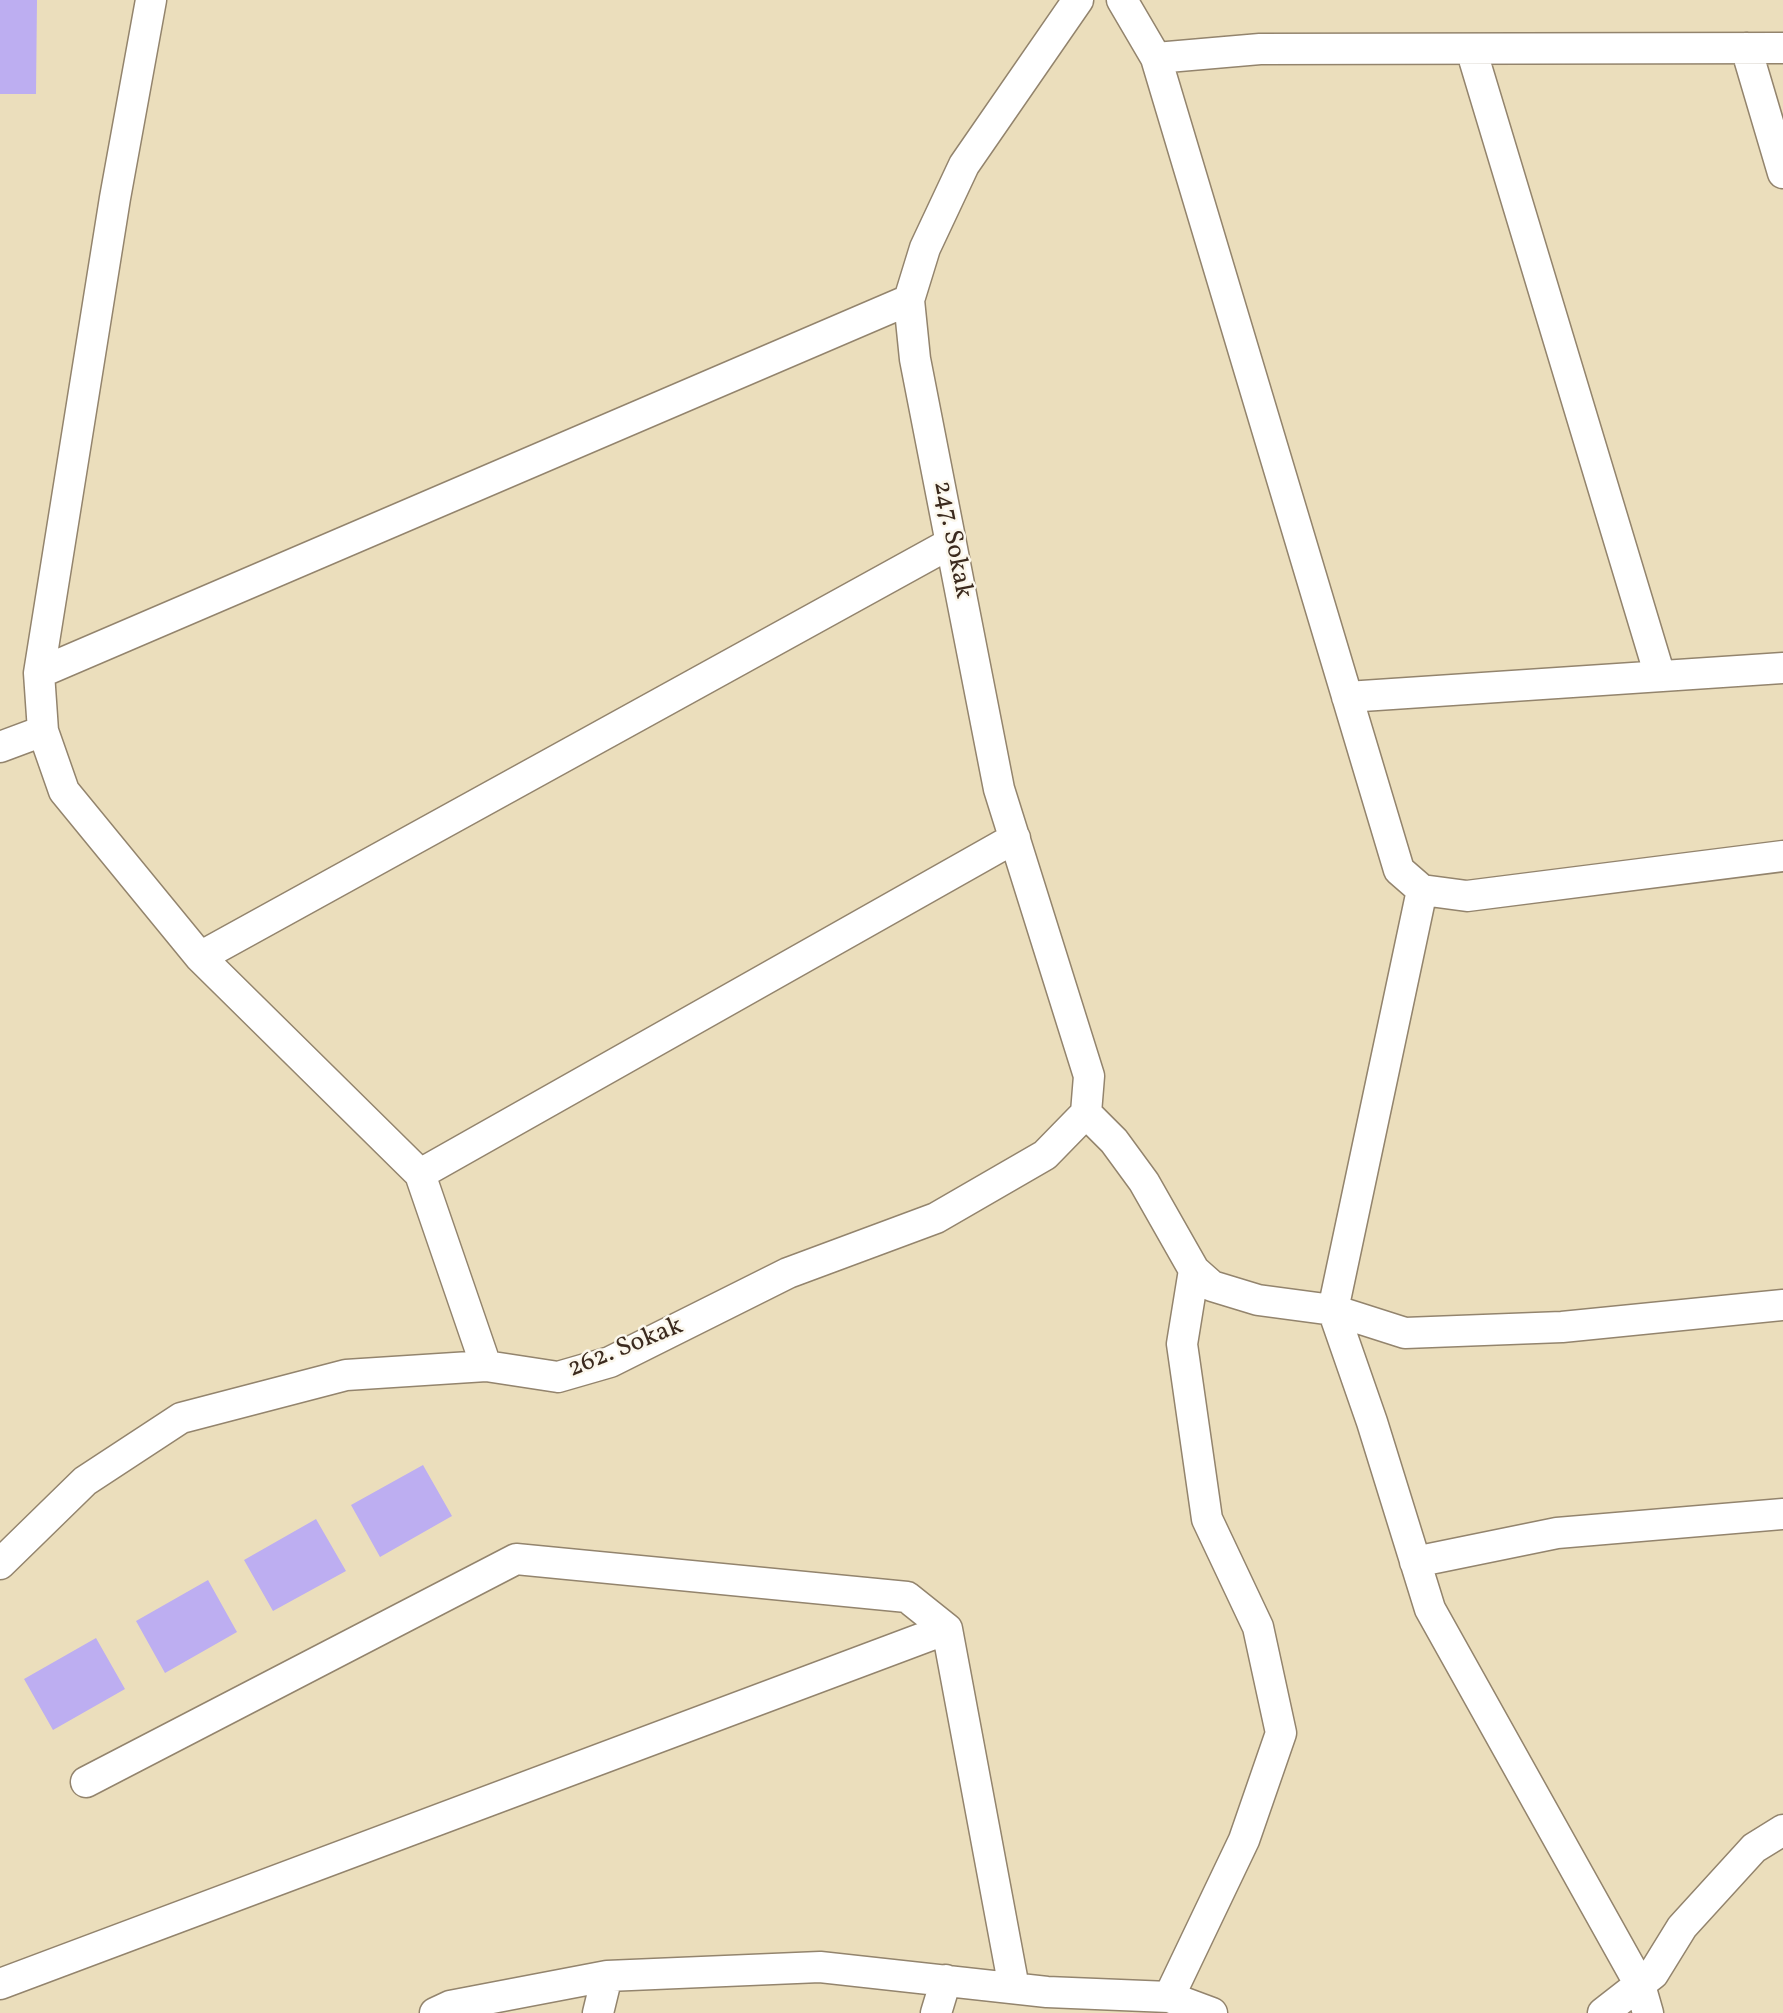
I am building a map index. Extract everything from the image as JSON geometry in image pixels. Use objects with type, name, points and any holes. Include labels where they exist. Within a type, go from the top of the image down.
[{"type":"street","points":[[152,0],[115,198],[39,673],[43,731],[64,791],[200,957],[420,1174],[486,1366]]},
{"type":"street","name":"247. Sokak","points":[[1078,0],[964,165],[925,248],[909,300],[915,359],[999,789],[1089,1076],[1086,1113]]},
{"type":"street","points":[[1122,0],[1156,58],[1399,870],[1422,890],[1467,896],[1783,856]]},
{"type":"street","points":[[1746,48],[1783,173]]},
{"type":"street","points":[[1156,58],[1260,49],[1783,48]]},
{"type":"street","points":[[1471,49],[1660,676]]},
{"type":"street","points":[[39,673],[909,300]]},
{"type":"street","points":[[200,957],[951,543]]},
{"type":"street","points":[[1347,697],[1783,668]]},
{"type":"street","points":[[0,747],[43,731]]},
{"type":"street","points":[[420,1174],[1014,838]]},
{"type":"street","points":[[1422,890],[1333,1310],[1430,1609],[1640,1984],[1648,2013]]},
{"type":"street","points":[[1086,1113],[1114,1141],[1144,1182],[1194,1270],[1212,1286],[1258,1300],[1333,1310],[1405,1333],[1562,1327],[1783,1305]]},
{"type":"street","name":"262. Sokak","points":[[0,1564],[85,1481],[181,1418],[346,1375],[486,1366],[558,1377],[610,1362],[788,1273],[936,1219],[1045,1155],[1086,1113]]},
{"type":"street","points":[[1168,1997],[1244,1840],[1281,1733],[1258,1627],[1207,1519],[1182,1345],[1194,1270]]},
{"type":"street","points":[[1415,1562],[1557,1533],[1783,1514]]},
{"type":"street","points":[[86,1782],[516,1559],[907,1597],[947,1629],[1026,1997]]},
{"type":"street","points":[[0,1983],[947,1629]]},
{"type":"street","points":[[1603,2013],[1653,1974],[1682,1927],[1754,1848],[1783,1830]]},
{"type":"street","points":[[435,2013],[450,2006],[607,1976],[820,1967],[946,1980],[1026,1997],[1168,1997],[1212,2013]]},
{"type":"street","points":[[598,2013],[607,1976]]},
{"type":"street","points":[[936,2013],[946,1980]]},
{"type":"building","points":[[0,0],[37,0],[36,94],[0,94]]},
{"type":"building","points":[[423,1465],[452,1516],[380,1557],[351,1505]]},
{"type":"building","points":[[316,1519],[346,1571],[273,1611],[244,1560]]},
{"type":"building","points":[[208,1580],[237,1632],[165,1673],[136,1621]]},
{"type":"building","points":[[96,1638],[125,1689],[53,1730],[24,1679]]}]
